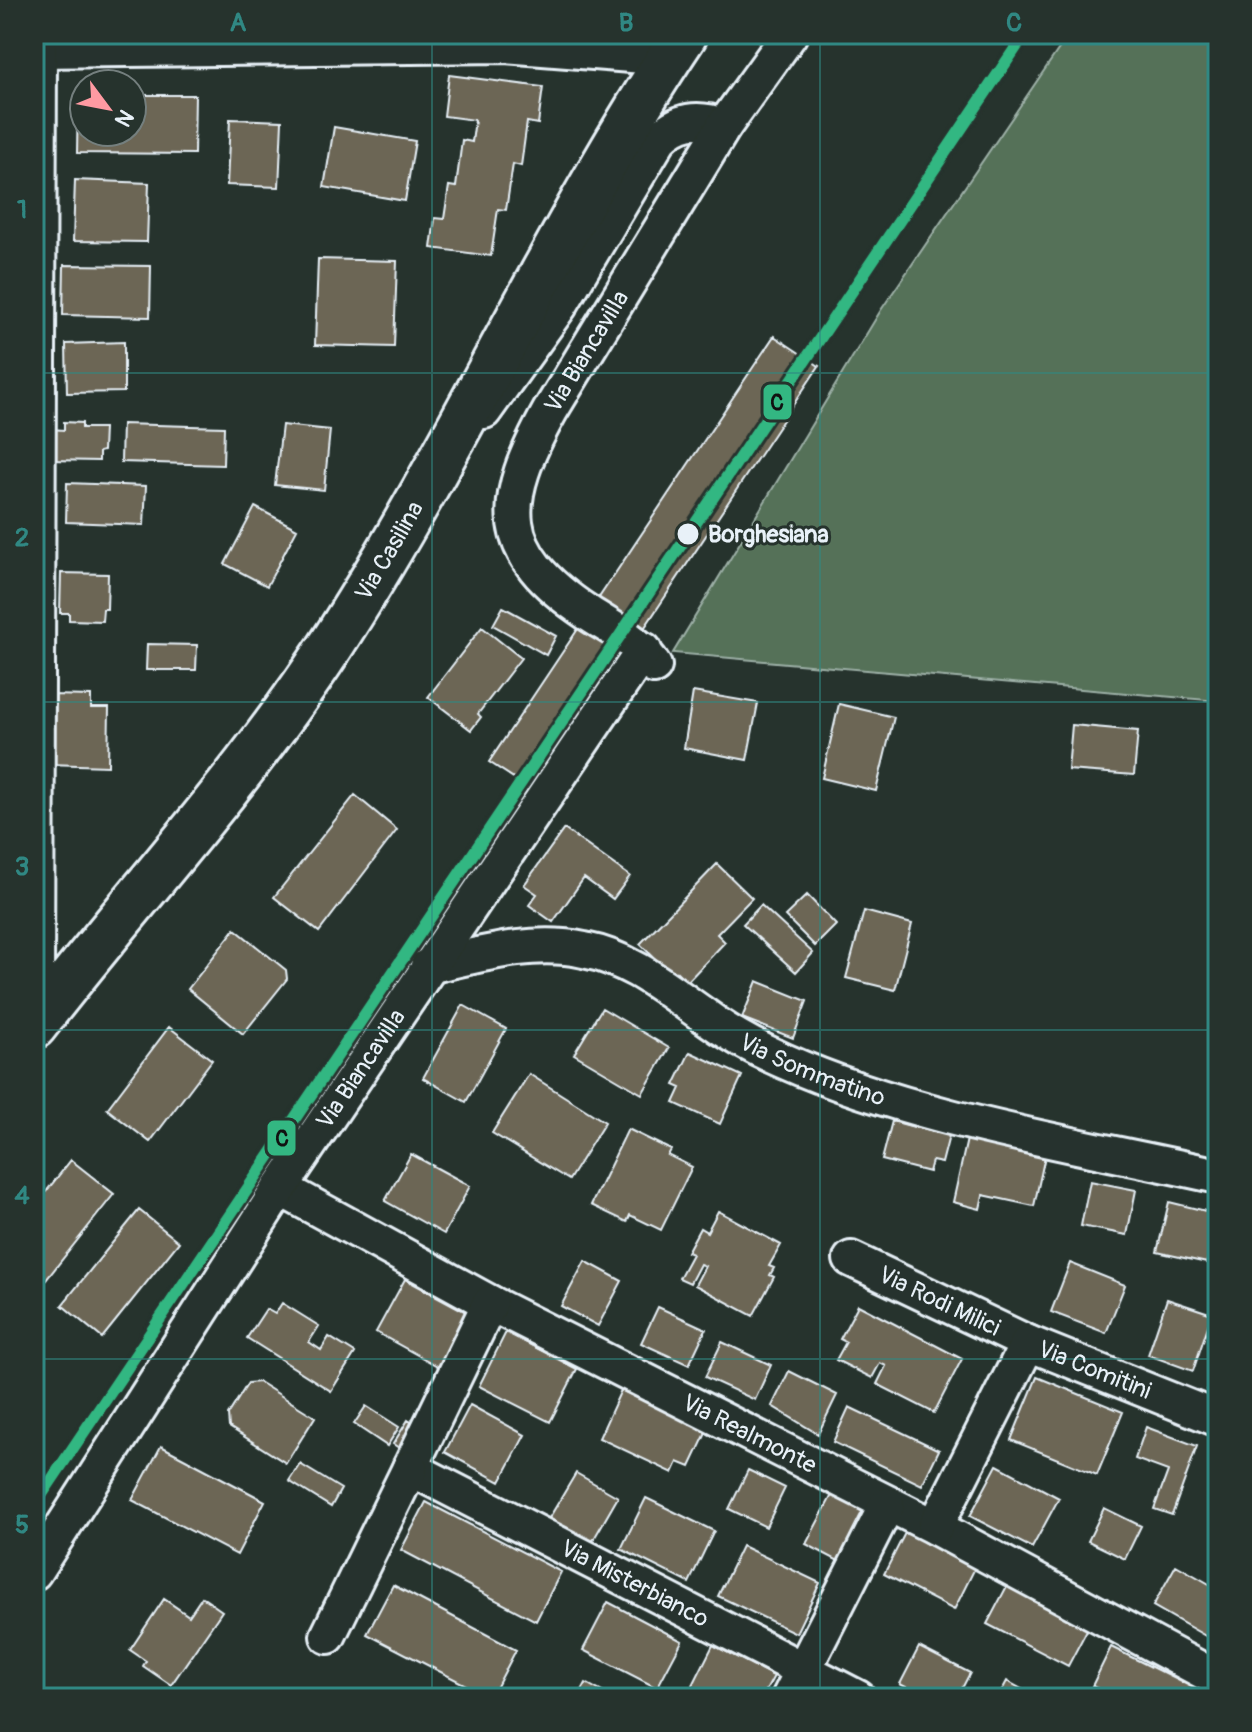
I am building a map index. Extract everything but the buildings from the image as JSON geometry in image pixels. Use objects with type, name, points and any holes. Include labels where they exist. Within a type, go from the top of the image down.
[{"type":"main road","name":"Via Casilina","points":[[35,1007],[298,695],[343,628],[510,330],[677,46]]},
{"type":"street","name":"Via Biancavilla","points":[[34,1572],[280,1188],[428,966],[649,658],[553,587],[527,557],[513,517],[515,485],[550,411],[724,126],[790,34]]},
{"type":"street","points":[[35,1007],[37,50],[677,46]]},
{"type":"street","points":[[432,473],[503,387],[545,328],[659,139],[672,127],[687,121],[724,126]]},
{"type":"street","name":"Via Sommatino","points":[[428,966],[536,946],[568,947],[597,953],[644,973],[716,1024],[799,1067],[938,1111],[1218,1176]]},
{"type":"street","name":"Via Realmonte","points":[[280,1188],[490,1303],[935,1527],[1218,1679]]},
{"type":"street","name":"Via Rodi Milici","points":[[851,1259],[1028,1343]]},
{"type":"street","points":[[328,1636],[490,1303]]},
{"type":"street","name":"Via Comitini","points":[[935,1527],[1028,1343],[1218,1419]]},
{"type":"street","name":"Via Misterbianco","points":[[410,1468],[796,1684],[858,1698]]},
{"type":"street","points":[[796,1684],[887,1505]]},
{"type":"green space","points":[[1069,34],[1218,34],[1218,701],[673,653],[881,310]]},
{"type":"transit line","name":"C","points":[[34,1506],[1025,34]]},
{"type":"place","name":"Borghesiana","points":[[688,534]]}]
